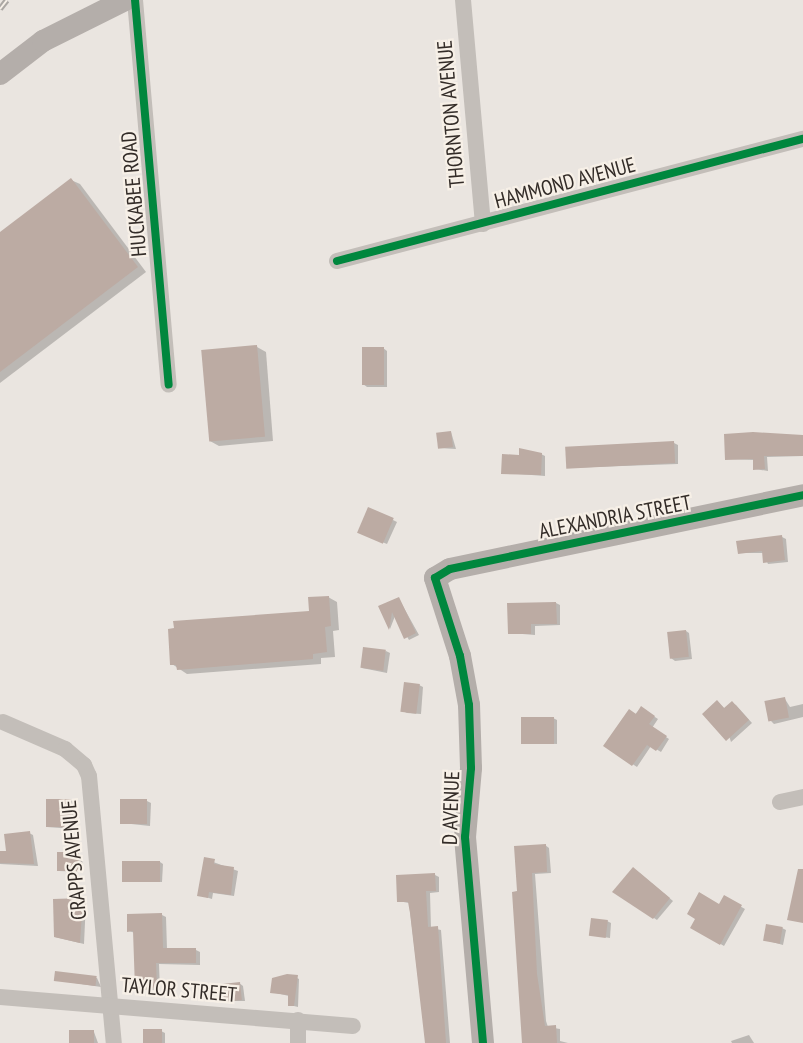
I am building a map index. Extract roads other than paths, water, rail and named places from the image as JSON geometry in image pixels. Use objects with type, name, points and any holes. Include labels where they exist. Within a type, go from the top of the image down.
[{"type":"street","points":[[0,74],[60,31],[125,0]]},
{"type":"street","name":"HUCKABEE ROAD","points":[[135,0],[169,385]]},
{"type":"street","name":"THORNTON AVENUE","points":[[463,0],[483,224]]},
{"type":"street","name":"HAMMOND AVENUE","points":[[336,261],[803,139]]},
{"type":"street","name":"ALEXANDRIA STREET","points":[[435,578],[450,569],[803,495]]},
{"type":"street","name":"D AVENUE","points":[[435,578],[460,656],[469,705],[471,768],[465,837],[483,1043]]},
{"type":"street","name":"CRAPPS AVENUE","points":[[3,722],[65,749],[84,765],[89,776],[114,1043]]},
{"type":"street","points":[[780,802],[803,797]]},
{"type":"street","name":"TAYLOR STREET","points":[[0,997],[353,1026]]},
{"type":"street","points":[[298,1020],[298,1043]]},
{"type":"railway","points":[[0,9],[7,0]]}]
